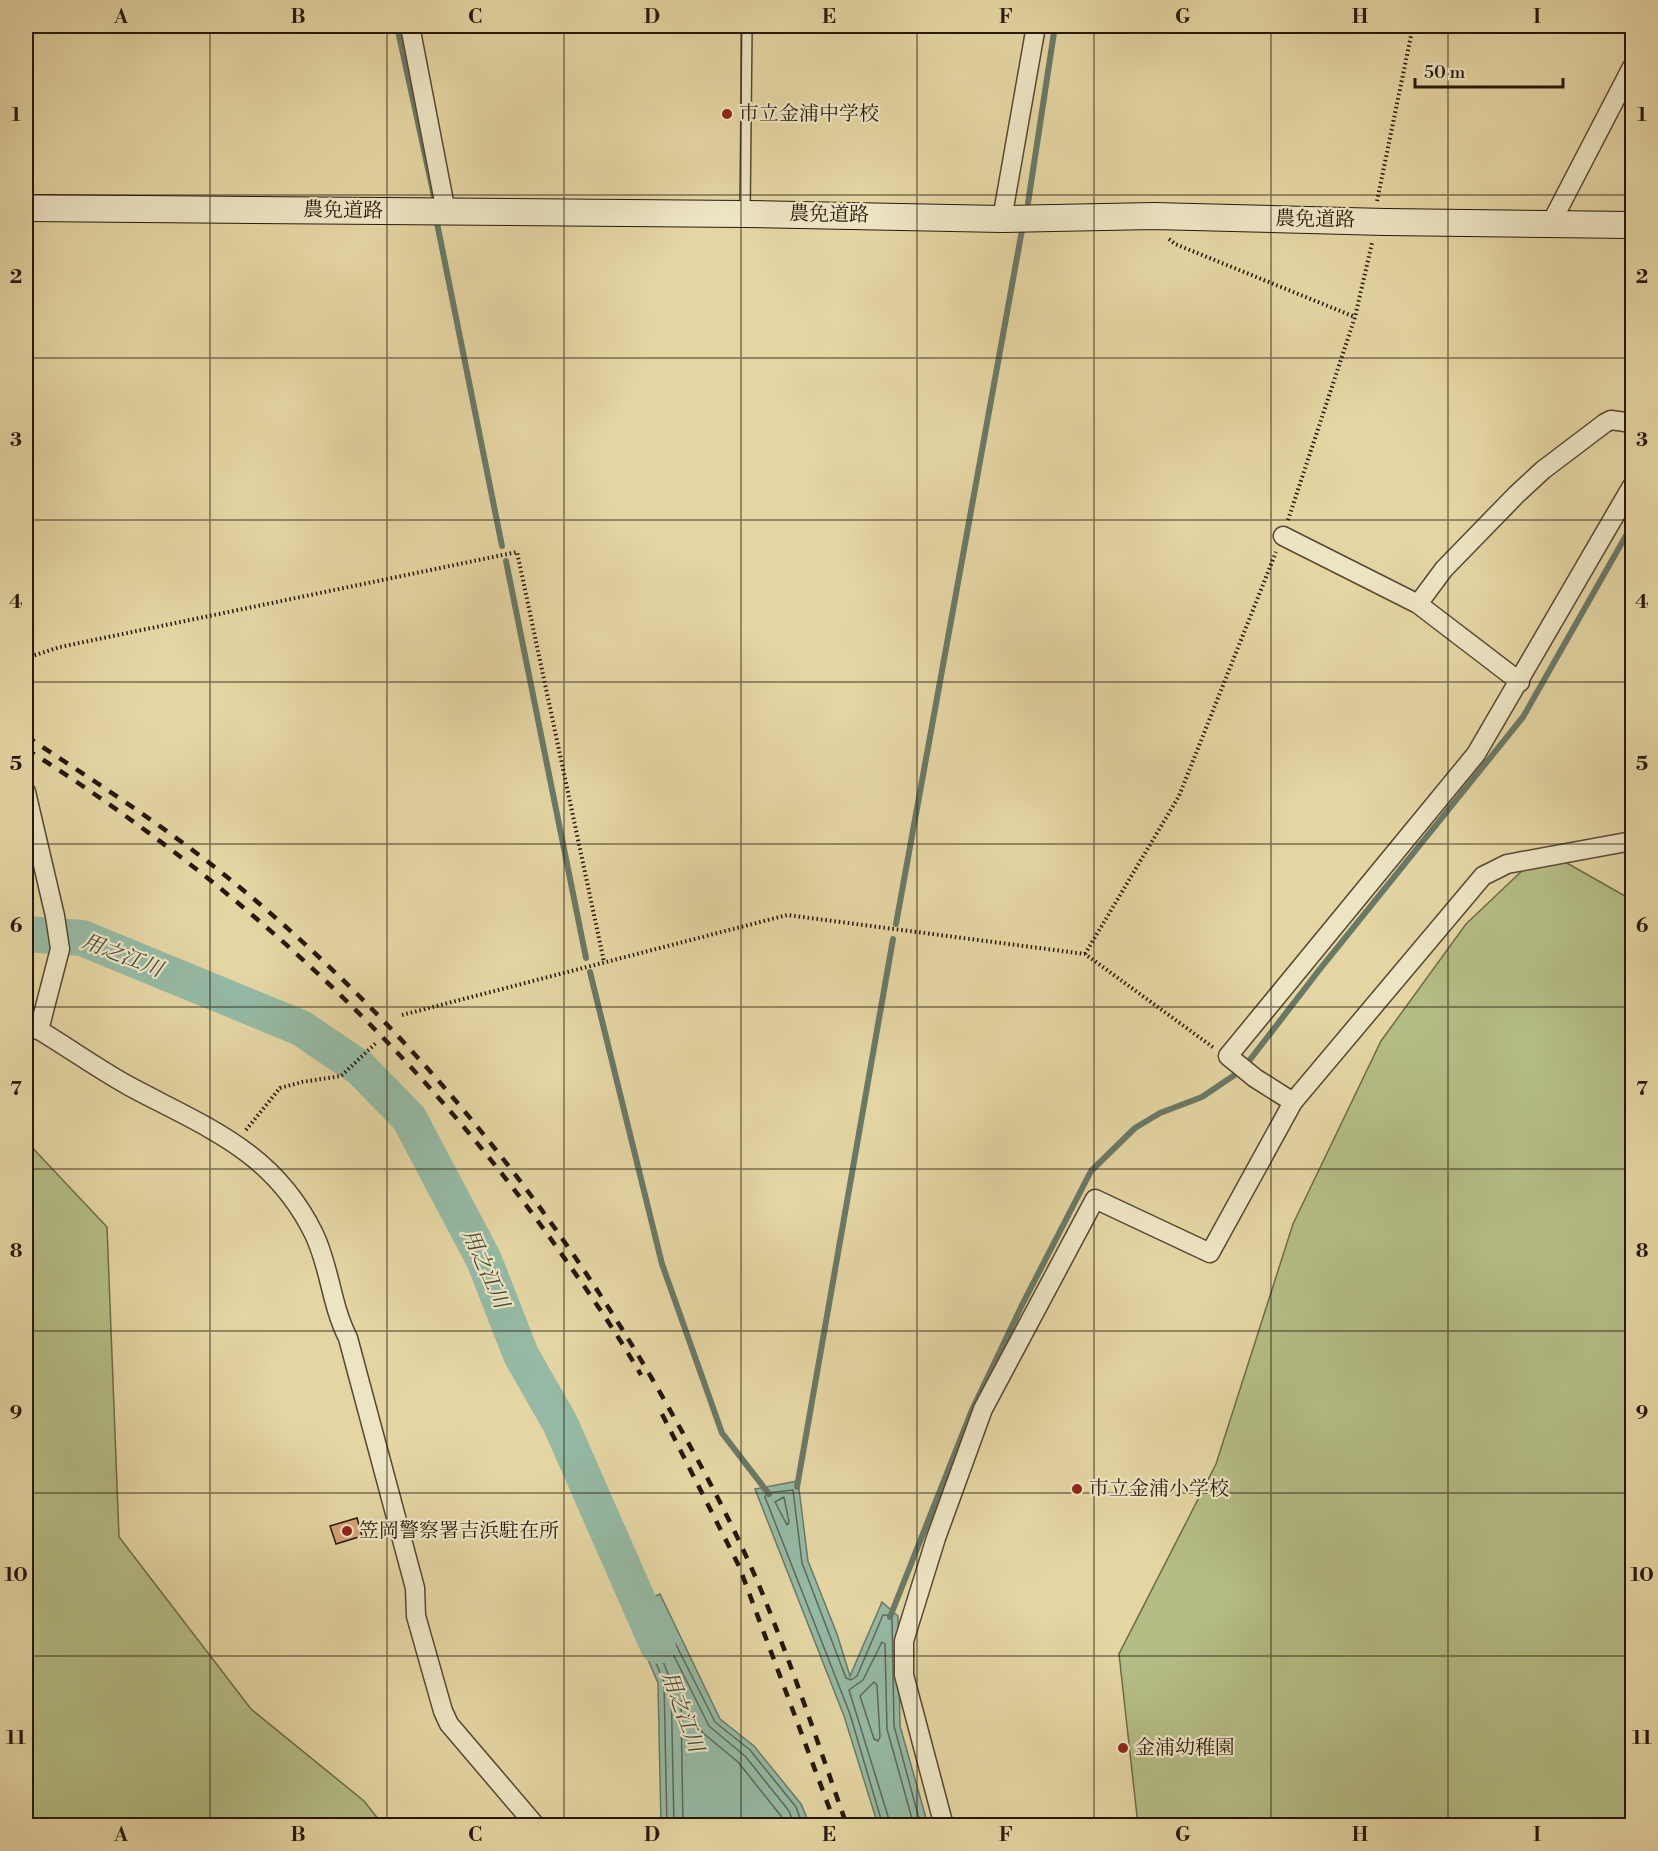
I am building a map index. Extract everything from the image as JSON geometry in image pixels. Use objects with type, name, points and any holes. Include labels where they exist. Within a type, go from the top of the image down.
[{"type":"street","points":[[410,26],[447,212]]},
{"type":"street","points":[[1002,219],[1036,26]]},
{"type":"street","points":[[1551,223],[1632,67]]},
{"type":"street","name":"農免道路","points":[[26,208],[745,214],[1002,219],[1154,216],[1632,225]]},
{"type":"street","points":[[1418,604],[1444,569],[1543,470],[1605,423],[1611,420],[1632,423]]},
{"type":"street","points":[[1291,1100],[1255,1078],[1232,1058],[1460,776],[1520,682],[1632,486]]},
{"type":"street","points":[[1283,536],[1418,604],[1520,682]]},
{"type":"street","points":[[26,792],[55,916],[60,949],[32,1029],[127,1085],[211,1127],[236,1143],[256,1159],[294,1199],[315,1236],[339,1320],[348,1338],[415,1588],[416,1616],[443,1711],[449,1724],[536,1826]]},
{"type":"street","points":[[944,1826],[902,1660],[904,1641],[936,1538],[983,1409],[1095,1199],[1210,1253],[1291,1100],[1484,876],[1507,864],[1632,841]]},
{"type":"lane","points":[[745,214],[747,26]]},
{"type":"path","points":[[1085,954],[1179,796],[1283,536],[1354,317],[1371,243],[1379,222],[1413,26]]},
{"type":"path","points":[[1154,216],[1159,229],[1175,244],[1354,317]]},
{"type":"path","points":[[26,658],[60,647],[517,552],[604,962]]},
{"type":"path","points":[[402,1015],[787,915],[1085,954],[1232,1058]]},
{"type":"path","points":[[236,1143],[280,1088],[341,1076],[376,1043]]},
{"type":"green space","points":[[1544,850],[1632,900],[1632,1825],[1138,1825],[1119,1654],[1216,1464],[1293,1224],[1381,1041],[1466,924]]},
{"type":"green space","points":[[26,1141],[107,1227],[119,1537],[251,1709],[364,1801],[383,1825],[26,1825]]},
{"type":"water","points":[[798,1481],[808,1561],[837,1634],[850,1676],[882,1602],[898,1616],[900,1726],[928,1825],[878,1825],[844,1716],[755,1489]]},
{"type":"water","points":[[660,1594],[720,1719],[754,1746],[801,1804],[810,1825],[661,1825],[658,1683],[626,1608]]},
{"type":"building","points":[[357,1518],[362,1536],[336,1544],[330,1526]]},
{"type":"waterway","points":[[397,26],[434,196]]},
{"type":"waterway","points":[[1028,203],[1055,26]]},
{"type":"waterway","points":[[437,223],[502,546]]},
{"type":"waterway","points":[[896,924],[1022,230]]},
{"type":"waterway","points":[[1249,1061],[1523,717],[1632,525]]},
{"type":"waterway","points":[[506,561],[586,958]]},
{"type":"waterway","name":"用之江川","points":[[26,934],[82,938],[301,1028],[360,1068],[409,1118],[484,1260],[521,1355],[560,1423],[658,1646]]},
{"type":"waterway","points":[[797,1487],[893,939]]},
{"type":"waterway","points":[[590,972],[662,1264],[722,1433],[769,1494]]},
{"type":"waterway","points":[[890,1617],[972,1410],[1022,1305],[1091,1171],[1135,1128],[1160,1113],[1202,1097],[1239,1072]]},
{"type":"railway","points":[[26,736],[191,849],[243,890],[308,947],[370,1007],[428,1069],[484,1135],[536,1202],[586,1273],[632,1345],[722,1506],[774,1624],[847,1826]]},
{"type":"railway","points":[[26,749],[173,851],[243,907],[310,966],[374,1029],[436,1094],[493,1163],[584,1286],[641,1375]]},
{"type":"railway","points":[[662,1414],[739,1566],[836,1826]]},
{"type":"place","name":"市立金浦中学校","points":[[727,114]]},
{"type":"place","name":"市立金浦小学校","points":[[1077,1489]]},
{"type":"place","name":"笠岡警察署吉浜駐在所","points":[[347,1531]]},
{"type":"place","name":"金浦幼稚園","points":[[1123,1748]]}]
